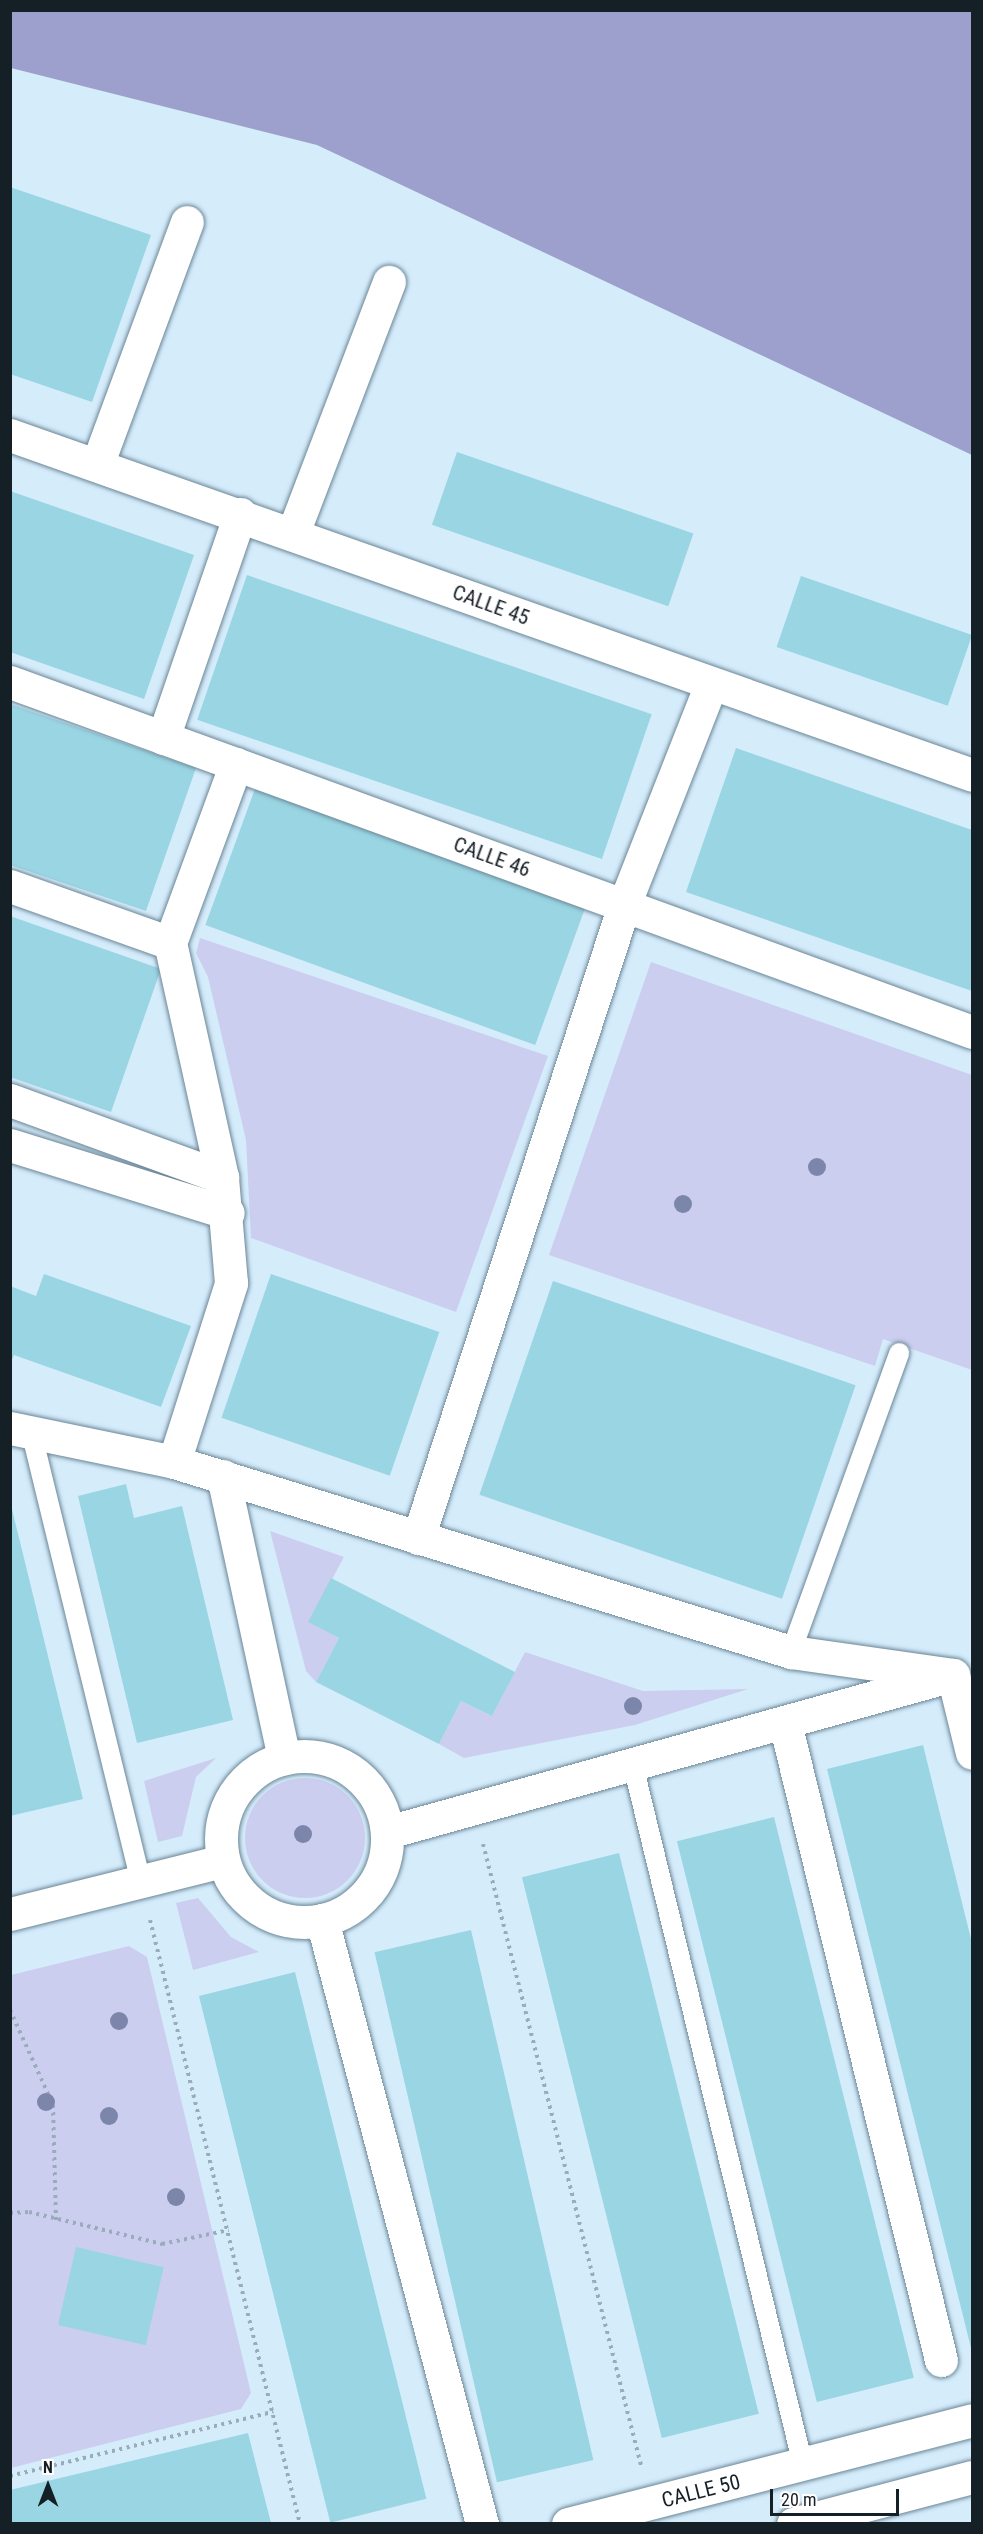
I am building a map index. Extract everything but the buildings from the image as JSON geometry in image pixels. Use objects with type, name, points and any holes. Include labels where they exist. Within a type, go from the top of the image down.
[{"type":"street","points":[[97,465],[187,222]]},
{"type":"street","points":[[293,533],[389,282]]},
{"type":"street","name":"CALLE 45","points":[[10,435],[240,514],[711,684],[972,775]]},
{"type":"street","points":[[164,738],[240,514]]},
{"type":"street","name":"CALLE 46","points":[[10,682],[972,1032]]},
{"type":"street","points":[[418,1538],[624,905],[711,684]]},
{"type":"street","points":[[174,1461],[231,1283],[228,1213],[222,1177],[170,943],[236,764]]},
{"type":"street","points":[[10,886],[170,943]]},
{"type":"street","points":[[10,1100],[222,1177]]},
{"type":"street","points":[[10,1145],[228,1213]]},
{"type":"street","points":[[21,1430],[174,1461],[791,1652],[963,1673]]},
{"type":"street","points":[[223,1476],[284,1758]]},
{"type":"street","points":[[388,1832],[963,1673]]},
{"type":"street","points":[[963,1673],[972,1753]]},
{"type":"street","points":[[785,1723],[941,2360]]},
{"type":"street","points":[[314,1755],[341,1763],[364,1780],[381,1804],[388,1832],[385,1861],[371,1888],[350,1909],[322,1920],[272,1916],[250,1903],[223,1861],[220,1834],[235,1793],[259,1767],[284,1758],[314,1755]]},
{"type":"street","points":[[10,1914],[223,1861]]},
{"type":"street","points":[[322,1920],[482,2523]]},
{"type":"street","name":"CALLE 50","points":[[568,2523],[655,2514],[803,2465],[972,2420]]},
{"type":"street","points":[[793,2523],[972,2477]]},
{"type":"lane","points":[[791,1652],[899,1353]]},
{"type":"lane","points":[[21,1430],[141,1881]]},
{"type":"lane","points":[[633,1765],[803,2465]]},
{"type":"path","points":[[473,1809],[655,2514]]},
{"type":"path","points":[[141,1881],[300,2523]]},
{"type":"path","points":[[10,2010],[53,2105],[56,2220]]},
{"type":"path","points":[[10,2213],[56,2220],[162,2244],[229,2230]]},
{"type":"path","points":[[10,2476],[273,2412]]},
{"type":"shaded area","points":[[10,11],[972,11],[972,455],[317,145],[11,68]]},
{"type":"shaded area","points":[[200,938],[548,1056],[456,1312],[251,1238],[246,1140],[208,977],[196,953]]},
{"type":"shaded area","points":[[651,962],[972,1075],[972,1370],[883,1339],[875,1366],[549,1255]]},
{"type":"shaded area","points":[[270,1531],[344,1557],[309,1622],[339,1638],[316,1682],[306,1671]]},
{"type":"shaded area","points":[[525,1652],[643,1691],[748,1689],[635,1725],[464,1758],[439,1744],[461,1701],[492,1716]]},
{"type":"shaded area","points":[[216,1758],[196,1777],[182,1836],[158,1842],[144,1781]]},
{"type":"shaded area","points":[[305,1778],[328,1782],[347,1796],[361,1815],[365,1838],[361,1861],[347,1880],[328,1894],[305,1898],[282,1894],[263,1880],[249,1861],[245,1838],[249,1815],[263,1796],[282,1782]]},
{"type":"shaded area","points":[[198,1898],[231,1937],[259,1952],[193,1970],[176,1903]]},
{"type":"shaded area","points":[[129,1946],[147,1957],[251,2393],[241,2409],[11,2468],[11,1975]]}]
